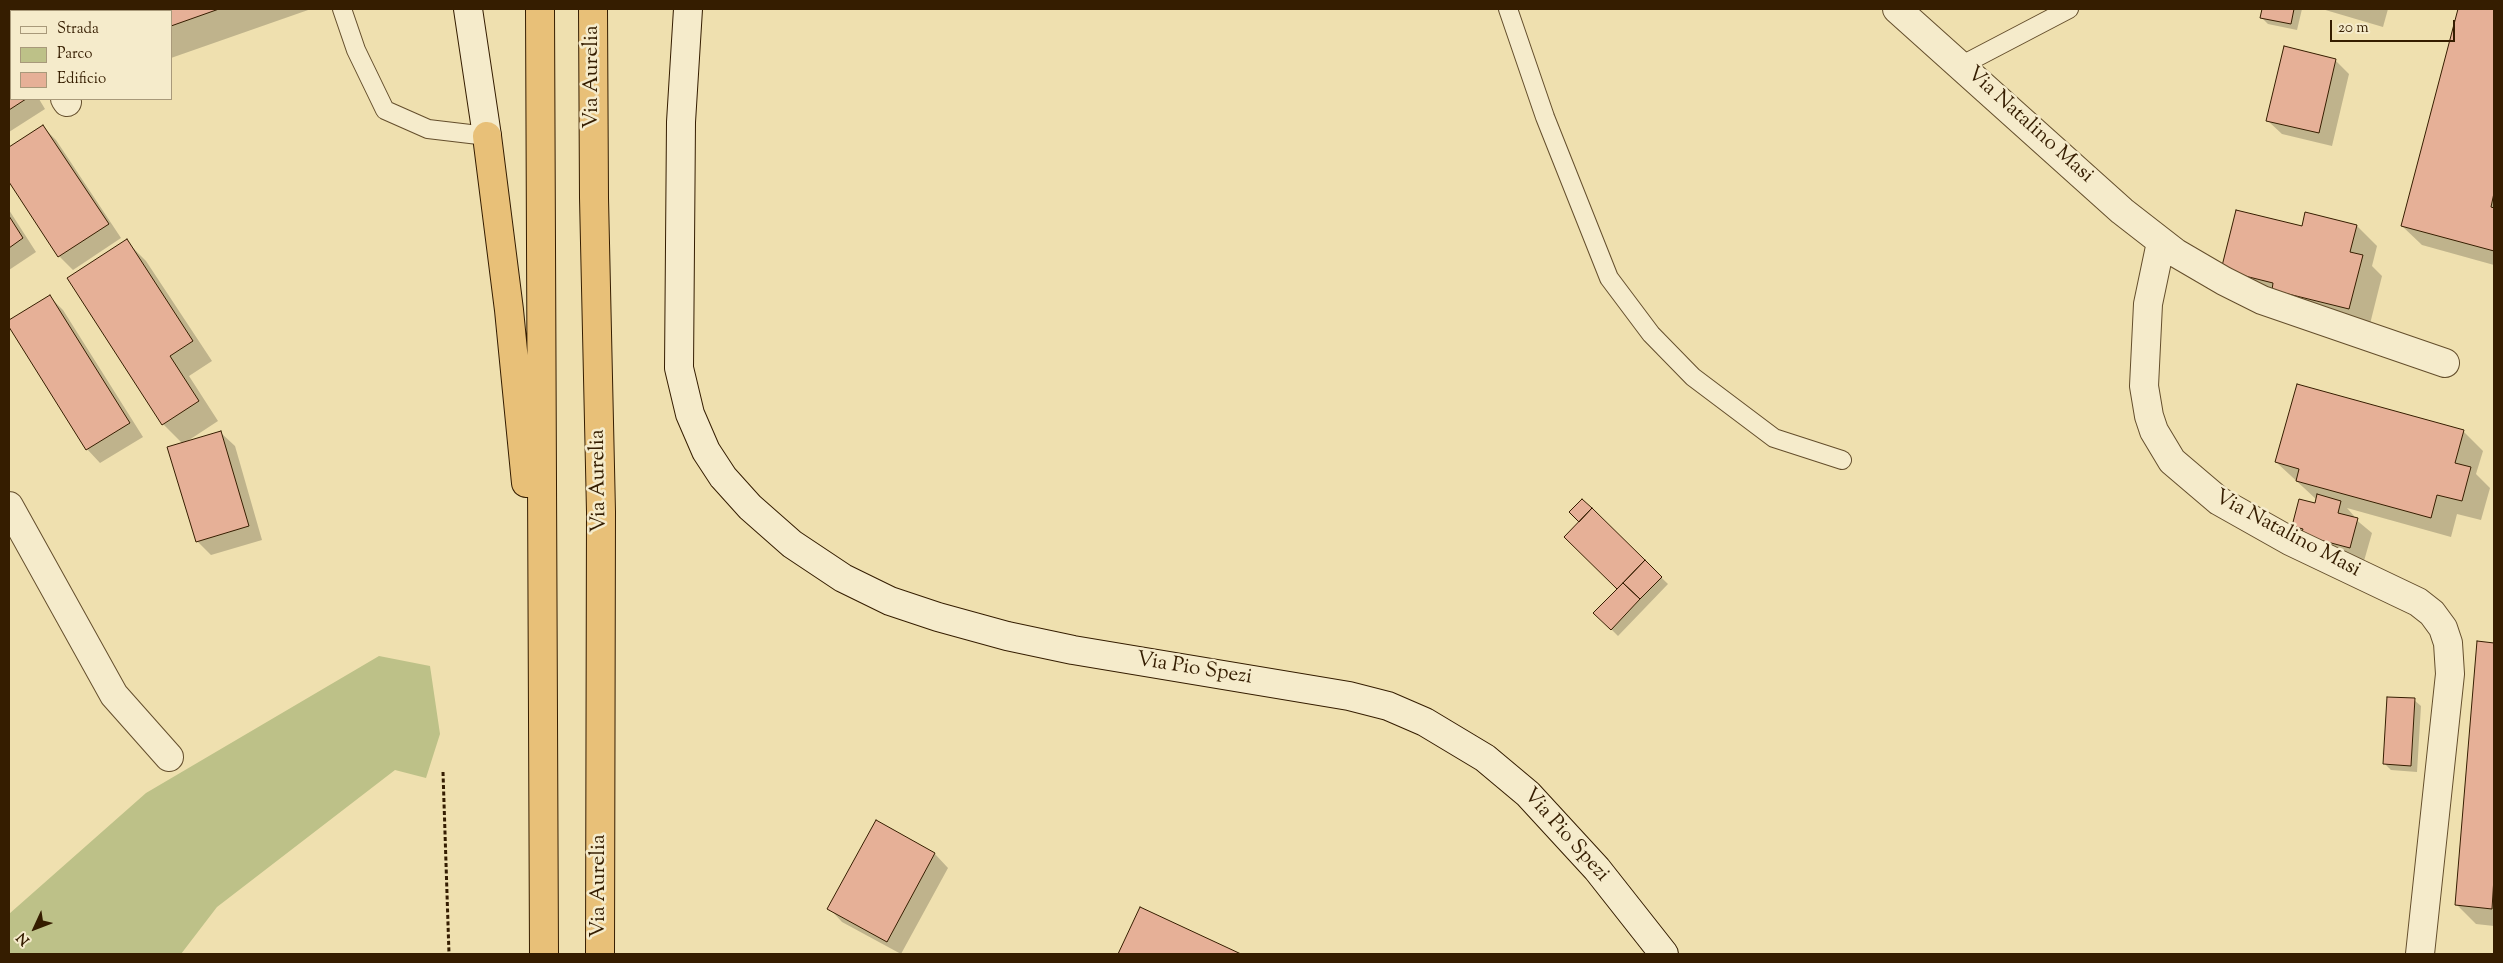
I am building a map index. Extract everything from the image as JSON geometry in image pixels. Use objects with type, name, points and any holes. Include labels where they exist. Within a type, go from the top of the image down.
[{"type":"highway","points":[[540,9],[544,954]]},
{"type":"highway","name":"Via Aurelia","points":[[593,9],[594,198],[601,512],[600,954]]},
{"type":"highway","points":[[487,136],[509,310],[542,654]]},
{"type":"street","points":[[468,9],[487,136]]},
{"type":"street","name":"Via Pio Spezi","points":[[688,9],[681,122],[678,346],[681,382],[697,433],[723,477],[750,507],[792,544],[843,578],[890,600],[961,624],[1030,642],[1122,659],[1283,683],[1370,701],[1408,714],[1444,731],[1485,758],[1528,794],[1597,869],[1664,954]]},
{"type":"street","name":"Via Natalino Masi","points":[[1897,9],[1962,65],[2122,211],[2161,242],[2203,270],[2256,297],[2444,363]]},
{"type":"street","name":"Via Natalino Masi","points":[[2161,242],[2148,304],[2144,386],[2149,416],[2154,431],[2172,461],[2201,488],[2235,511],[2290,541],[2418,602],[2432,613],[2442,628],[2448,643],[2450,674],[2420,954]]},
{"type":"street","points":[[9,506],[114,695],[169,756]]},
{"type":"lane","points":[[342,9],[356,50],[385,110],[428,129],[487,136]]},
{"type":"lane","points":[[1508,9],[1545,117],[1609,278],[1651,334],[1693,377],[1774,438],[1842,460]]},
{"type":"lane","points":[[1962,65],[2069,9]]},
{"type":"path","points":[[443,772],[449,954]]},
{"type":"green space","points":[[379,656],[430,666],[440,734],[426,778],[395,770],[217,907],[181,954],[9,954],[9,914],[146,793]]},
{"type":"building","points":[[219,9],[172,26],[172,10],[88,10]]},
{"type":"building","points":[[2262,9],[2294,9],[2291,24],[2260,18]]},
{"type":"building","points":[[2458,9],[2494,9],[2494,193],[2491,207],[2494,208],[2494,251],[2401,226]]},
{"type":"building","points":[[2284,46],[2336,59],[2319,133],[2266,121]]},
{"type":"building","points":[[9,57],[10,100],[24,100],[9,110]]},
{"type":"building","points":[[43,125],[109,224],[58,257],[9,182],[9,147]]},
{"type":"building","points":[[2236,210],[2302,226],[2305,212],[2357,225],[2350,252],[2363,255],[2349,309],[2272,290],[2273,283],[2221,270]]},
{"type":"building","points":[[9,216],[23,238],[9,248]]},
{"type":"building","points":[[127,239],[193,341],[170,356],[199,401],[162,425],[67,278]]},
{"type":"building","points":[[50,295],[130,423],[86,450],[9,327],[9,320]]},
{"type":"building","points":[[2297,384],[2464,430],[2455,463],[2471,467],[2462,501],[2437,495],[2431,518],[2296,481],[2299,469],[2275,462]]},
{"type":"building","points":[[221,431],[249,526],[196,542],[167,447]]},
{"type":"building","points":[[2317,494],[2341,501],[2338,513],[2358,518],[2350,548],[2301,535],[2303,529],[2292,526],[2299,499],[2315,503]]},
{"type":"building","points":[[1582,499],[1592,508],[1579,522],[1569,512]]},
{"type":"building","points":[[1592,508],[1645,560],[1617,589],[1564,537]]},
{"type":"building","points":[[1645,560],[1662,577],[1640,599],[1623,583]]},
{"type":"building","points":[[1623,583],[1640,599],[1611,630],[1593,613]]},
{"type":"building","points":[[2477,641],[2494,643],[2494,877],[2492,909],[2455,905]]},
{"type":"building","points":[[2387,697],[2415,698],[2411,766],[2383,764]]},
{"type":"building","points":[[876,820],[935,853],[887,942],[827,909]]},
{"type":"building","points":[[1140,907],[1241,954],[1118,954]]}]
